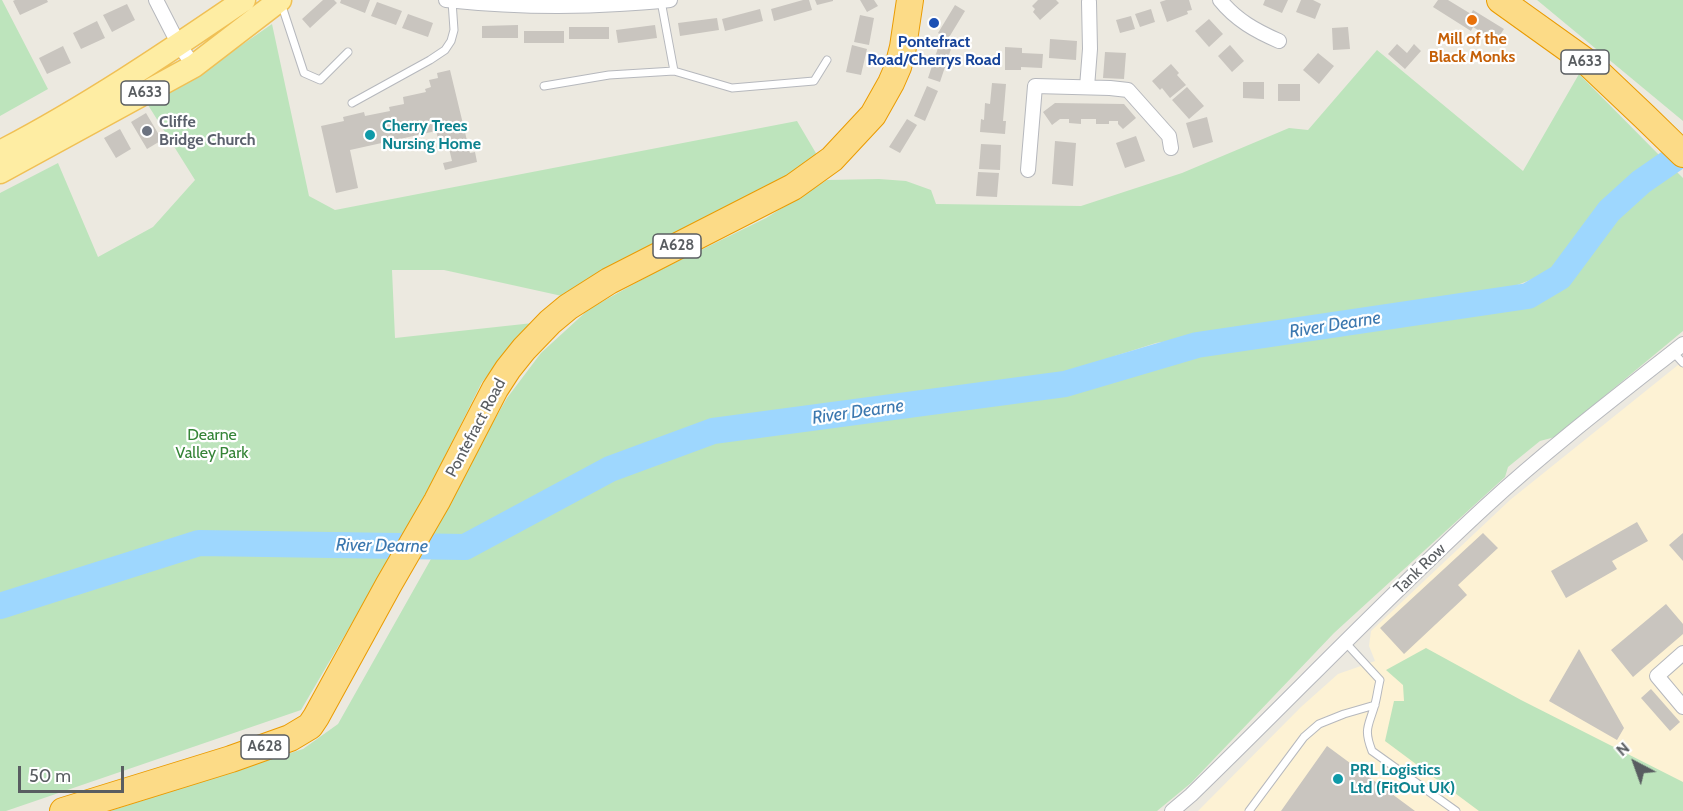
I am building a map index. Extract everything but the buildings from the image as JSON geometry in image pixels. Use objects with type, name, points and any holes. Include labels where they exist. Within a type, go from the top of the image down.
[{"type":"highway","name":"Pontefract Road","points":[[63,811],[261,748],[290,738],[310,726],[388,584],[437,501],[495,388],[524,349],[568,307],[609,281],[793,187],[832,159],[873,115],[898,68],[910,0]]},
{"type":"highway","name":"A633","points":[[1500,0],[1588,63],[1683,154]]},
{"type":"main road","name":"A633","points":[[0,152],[34,134],[179,45],[244,0]]},
{"type":"main road","name":"A633","points":[[0,172],[194,66],[280,0]]},
{"type":"street","points":[[156,0],[179,45],[194,66]]},
{"type":"street","points":[[446,0],[477,4],[534,6],[589,6],[665,1]]},
{"type":"street","points":[[1220,0],[1236,17],[1254,30],[1279,42]]},
{"type":"street","points":[[1087,87],[1090,1]]},
{"type":"street","points":[[1020,86],[1128,90],[1169,136],[1171,148]]},
{"type":"street","points":[[1028,170],[1035,86]]},
{"type":"street","name":"Tank Row","points":[[1172,811],[1224,763],[1344,642],[1488,504],[1678,348]]},
{"type":"street","points":[[1683,653],[1657,676],[1683,707]]},
{"type":"lane","points":[[280,0],[304,73],[320,80],[348,52]]},
{"type":"lane","points":[[352,103],[445,50],[454,30],[452,1]]},
{"type":"lane","points":[[665,1],[674,71]]},
{"type":"lane","points":[[544,86],[609,75],[674,71],[732,88],[769,86],[814,81],[827,60]]},
{"type":"lane","points":[[1678,348],[1683,363]]},
{"type":"lane","points":[[1344,642],[1380,680],[1368,724],[1367,738],[1372,751],[1456,811]]},
{"type":"lane","points":[[1249,811],[1304,738],[1319,724],[1375,705]]},
{"type":"shaded area","points":[[1683,361],[1683,811],[1198,811],[1301,707],[1338,674],[1375,661],[1369,646],[1371,631],[1510,500]]},
{"type":"green space","points":[[0,0],[48,89],[0,116]]},
{"type":"green space","points":[[1537,0],[1683,0],[1683,121]]},
{"type":"green space","name":"Dearne Valley Park","points":[[272,24],[309,196],[335,210],[797,121],[820,160],[562,296],[444,270],[392,270],[395,338],[533,323],[482,382],[417,512],[301,710],[6,811],[0,811],[0,193],[58,163],[98,257],[153,227],[195,180],[148,105],[197,76]]},
{"type":"green space","points":[[1377,50],[1523,171],[1579,74],[1661,157],[1606,200],[1556,270],[1507,289],[1156,343],[1115,356],[1135,369],[1197,353],[1530,301],[1567,281],[1616,215],[1648,182],[1674,169],[1683,178],[1683,331],[1555,437],[1540,441],[1508,467],[1505,477],[1334,633],[1191,783],[1157,811],[110,811],[303,749],[338,724],[431,559],[419,557],[507,398],[541,353],[589,309],[652,274],[766,218],[827,180],[906,181],[931,190],[936,204],[1081,206],[1182,173],[1289,128],[1308,130]]},
{"type":"green space","points":[[1426,648],[1521,700],[1683,782],[1683,811],[1479,811],[1385,741],[1394,701],[1404,701],[1403,685],[1386,670]]},
{"type":"waterway","name":"River Dearne","points":[[0,606],[199,543],[465,547],[610,469],[713,431],[1065,384],[1197,345],[1528,296],[1560,277],[1609,211],[1641,182],[1683,153]]},
{"type":"place","name":"Mill of the Black Monks","points":[[1472,20]]},
{"type":"place","name":"Pontefract Road/Cherrys Road","points":[[934,23]]},
{"type":"place","name":"Cliffe Bridge Church","points":[[147,131]]},
{"type":"place","name":"Cherry Trees Nursing Home","points":[[370,135]]},
{"type":"place","name":"PRL Logistics Ltd (FitOut UK)","points":[[1338,779]]}]
